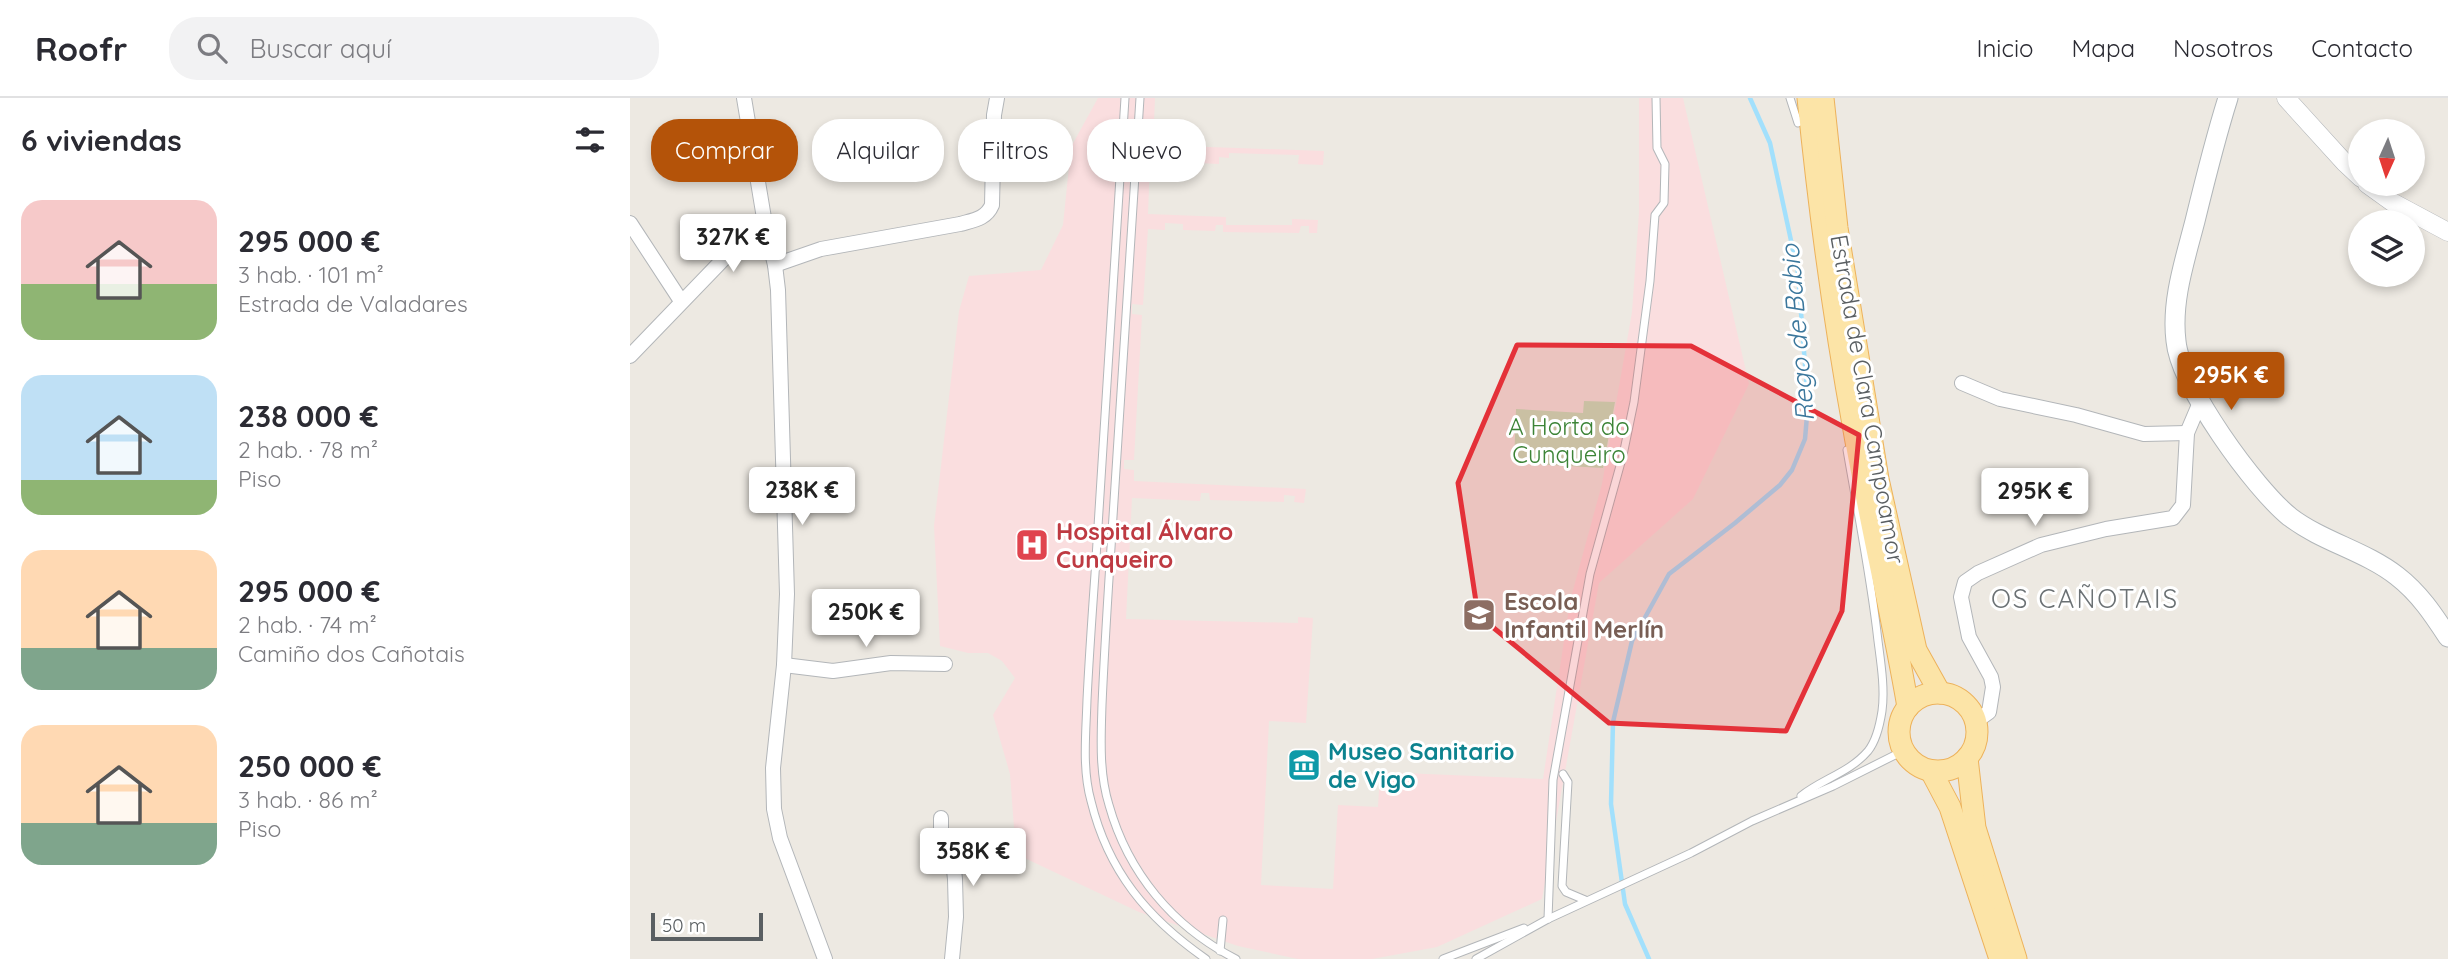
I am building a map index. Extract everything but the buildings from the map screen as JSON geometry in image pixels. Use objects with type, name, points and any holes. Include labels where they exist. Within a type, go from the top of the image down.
[{"type":"main road","name":"Estrada de Clara Campoamor","points":[[1796,98],[1820,295],[1847,450],[1866,494]]},
{"type":"main road","name":"Estrada de Clara Campoamor","points":[[1808,98],[1835,320],[1908,707],[1899,729],[1903,751]]},
{"type":"main road","name":"Estrada de Clara Campoamor","points":[[1823,98],[1839,241],[1878,479],[1916,650],[1940,694]]},
{"type":"main road","points":[[2228,98],[2179,284],[2175,319],[2176,344],[2184,369],[2221,435],[2266,495],[2291,517],[2321,537],[2396,574],[2419,595],[2448,637]]},
{"type":"main road","points":[[1903,751],[1920,767],[1931,771],[1944,771],[1967,758],[1977,735],[1971,711],[1952,696],[1928,695],[1917,699],[1908,707]]},
{"type":"main road","points":[[1967,758],[1975,828],[2015,959]]},
{"type":"main road","points":[[1931,771],[1950,807],[2000,959]]},
{"type":"street","points":[[744,98],[765,224],[775,265],[787,594],[785,665],[773,768],[774,809],[780,838],[825,959]]},
{"type":"street","points":[[775,265],[821,249],[960,224],[988,213],[992,205],[993,115],[997,98]]},
{"type":"street","points":[[2286,98],[2348,166]]},
{"type":"street","points":[[2384,196],[2448,232]]},
{"type":"street","points":[[630,223],[681,301]]},
{"type":"street","points":[[630,356],[738,244],[765,224]]},
{"type":"street","points":[[1962,383],[2000,399],[2076,415],[2144,434],[2187,433]]},
{"type":"street","points":[[1975,722],[1989,712],[1993,687],[1991,677],[1969,637],[1961,597],[1965,582],[1978,573],[2040,545],[2106,529],[2173,518],[2183,505],[2187,433],[2201,400]]},
{"type":"street","points":[[785,665],[833,671],[891,663],[944,664]]},
{"type":"street","points":[[942,818],[941,836],[953,861],[955,879],[956,917],[952,959]]},
{"type":"lane","points":[[1125,98],[1089,667],[1086,762],[1090,798],[1098,825],[1121,875],[1138,900],[1188,947],[1206,959]]},
{"type":"lane","points":[[1140,98],[1104,663],[1102,770],[1108,804],[1135,867],[1170,911],[1194,934],[1236,959]]},
{"type":"lane","points":[[1548,919],[1553,779],[1590,574],[1623,455],[1634,402],[1650,281],[1655,215],[1664,203],[1665,164],[1657,148],[1657,98]]},
{"type":"lane","points":[[1790,98],[1798,123]]},
{"type":"lane","points":[[1795,801],[1811,788],[1849,769],[1869,750],[1882,710],[1882,678],[1871,581],[1847,450]]},
{"type":"lane","points":[[1476,959],[1586,900],[1903,751]]},
{"type":"lane","points":[[1563,774],[1568,782],[1562,886],[1572,896],[1586,900]]},
{"type":"lane","points":[[1443,959],[1548,919]]},
{"type":"lane","points":[[1220,951],[1223,920]]},
{"type":"highlighted area","points":[[1517,345],[1691,346],[1859,435],[1842,611],[1786,731],[1609,723],[1478,615],[1458,483]]},
{"type":"shaded area","name":"Hospital Álvaro Cunqueiro","points":[[1098,98],[1155,98],[1154,119],[1087,119],[1087,182],[1149,182],[1148,214],[1226,217],[1226,225],[1292,225],[1292,219],[1318,220],[1317,233],[1309,233],[1309,226],[1301,226],[1299,233],[1223,232],[1223,225],[1216,225],[1215,231],[1183,230],[1183,224],[1165,223],[1165,230],[1148,229],[1143,305],[1132,304],[1132,314],[1142,315],[1134,460],[1124,460],[1124,469],[1134,470],[1134,481],[1306,489],[1304,503],[1294,502],[1295,496],[1284,495],[1284,502],[1210,500],[1209,493],[1201,493],[1200,501],[1132,498],[1126,619],[1298,623],[1298,617],[1313,618],[1306,723],[1269,721],[1261,885],[1333,889],[1338,805],[1378,807],[1380,772],[1543,779],[1570,601],[1602,484],[1632,312],[1639,213],[1639,98],[1683,98],[1749,384],[1693,499],[1599,583],[1542,899],[1437,947],[1372,959],[1298,959],[1238,946],[1139,912],[1016,854],[1010,774],[993,715],[1015,678],[1002,661],[988,653],[968,653],[940,646],[934,526],[959,311],[969,276],[1041,270],[1063,225],[1067,182],[1073,182],[1073,143]]},
{"type":"shaded area","name":"Hospital Álvaro Cunqueiro","points":[[1206,147],[1324,151],[1323,165],[1298,164],[1299,155],[1229,153],[1229,158],[1219,157],[1219,164],[1206,163]]},
{"type":"green space","name":"A Horta do Cunqueiro","points":[[1584,401],[1615,402],[1603,468],[1514,463],[1516,409],[1583,413]]},
{"type":"waterway","name":"Rego de Babio","points":[[1649,959],[1625,904],[1611,804],[1613,722],[1632,641],[1669,574],[1780,485],[1792,470],[1805,439],[1808,404],[1798,273],[1770,143],[1750,98]]},
{"type":"place","name":"Hospital Álvaro Cunqueiro","points":[[1032,545]]},
{"type":"place","name":"Escola Infantil Merlín","points":[[1479,615]]},
{"type":"place","name":"Museo Sanitario de Vigo","points":[[1304,765]]},
{"type":"district","name":"OS CAÑOTAIS","points":[[2085,598]]}]
